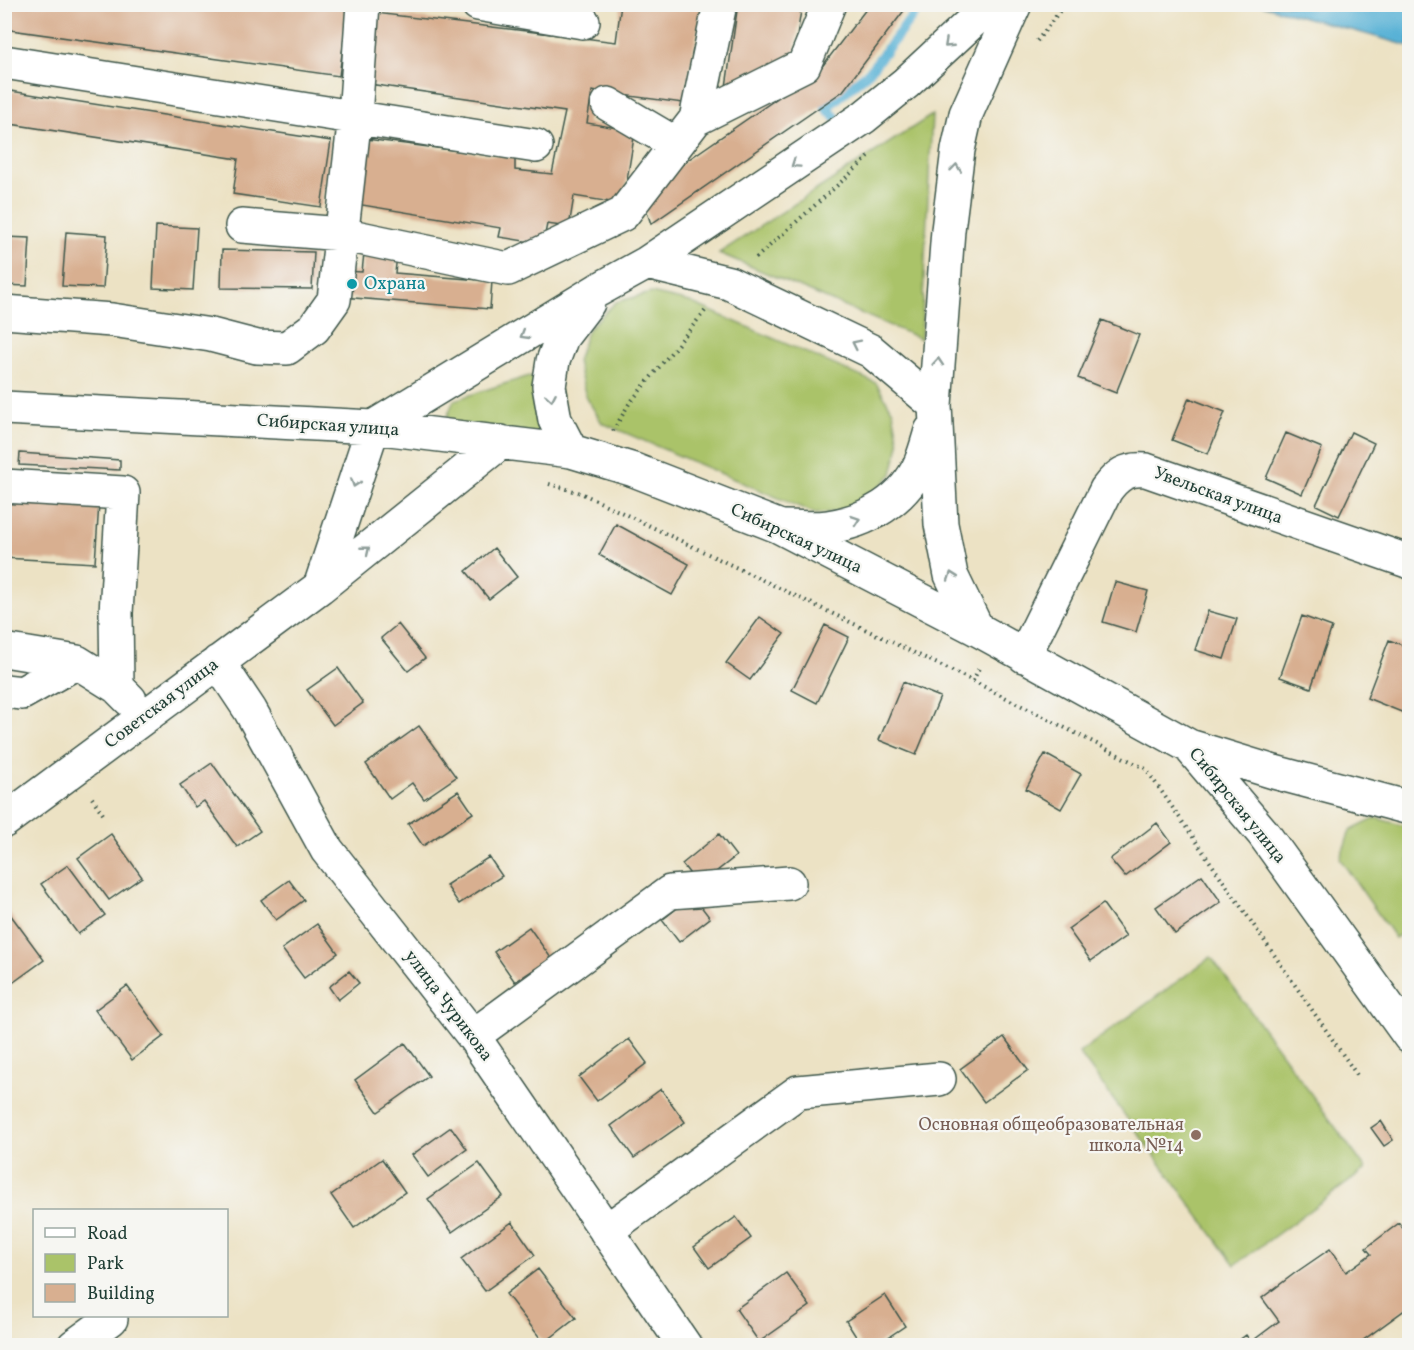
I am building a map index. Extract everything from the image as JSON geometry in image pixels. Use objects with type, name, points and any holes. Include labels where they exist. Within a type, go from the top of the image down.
[{"type":"street","points":[[4,312],[112,320],[211,335],[257,347],[286,348],[314,328],[334,300],[355,116],[363,4]]},
{"type":"street","points":[[478,4],[582,22]]},
{"type":"street","points":[[242,226],[341,234],[508,269],[623,214],[686,132],[720,4]]},
{"type":"street","points":[[608,104],[686,132],[804,65],[830,4]]},
{"type":"street","points":[[320,587],[373,427],[598,290],[647,263],[864,117],[906,83],[991,4]]},
{"type":"street","points":[[986,634],[951,575],[941,524],[935,413],[948,230],[958,150],[966,114],[1015,4]]},
{"type":"street","points":[[4,62],[536,146]]},
{"type":"street","points":[[647,263],[729,283],[872,351],[935,413]]},
{"type":"street","points":[[584,455],[555,420],[549,386],[553,361],[562,337],[598,290]]},
{"type":"street","name":"Сибирская улица","points":[[4,408],[373,427],[501,442],[584,455],[634,470],[778,526],[986,634],[1189,746],[1263,833],[1410,1037]]},
{"type":"street","points":[[778,526],[825,528],[856,521],[882,509],[902,492],[921,464],[935,413]]},
{"type":"street","name":"Советская улица","points":[[4,821],[320,587],[501,442]]},
{"type":"street","name":"Увельская улица","points":[[1024,656],[1106,490],[1113,479],[1124,471],[1146,470],[1410,562]]},
{"type":"street","points":[[4,486],[123,493],[116,613],[117,687]]},
{"type":"street","points":[[4,650],[77,662],[117,687],[146,717]]},
{"type":"street","points":[[10,701],[77,662]]},
{"type":"street","name":"улица Чурикова","points":[[218,662],[250,710],[327,850],[473,1036],[685,1346]]},
{"type":"street","points":[[1189,746],[1274,772],[1410,808]]},
{"type":"street","points":[[473,1036],[670,892],[789,883]]},
{"type":"street","points":[[606,1231],[798,1092],[939,1079]]},
{"type":"street","points":[[74,1346],[111,1319]]},
{"type":"path","points":[[1033,46],[1065,4]]},
{"type":"path","points":[[581,493],[584,455],[729,283],[870,156]]},
{"type":"path","points":[[546,484],[581,493],[973,681],[1146,770],[1359,1078]]},
{"type":"path","points":[[973,681],[986,634]]},
{"type":"green space","points":[[932,115],[921,339],[719,253]]},
{"type":"green space","points":[[651,293],[690,302],[876,383],[893,411],[899,444],[892,474],[868,499],[844,511],[816,514],[602,423],[586,397],[577,361],[588,329],[616,302]]},
{"type":"green space","points":[[529,376],[542,384],[546,429],[536,435],[460,425],[447,417],[454,400]]},
{"type":"green space","points":[[1376,818],[1409,827],[1409,929],[1395,938],[1340,859],[1350,831]]},
{"type":"green space","points":[[1211,957],[1366,1169],[1235,1265],[1079,1053]]},
{"type":"water","points":[[1261,5],[1409,5],[1409,46]]},
{"type":"building","points":[[621,4],[703,4],[683,103],[592,91],[587,123],[635,131],[623,204],[574,196],[569,227],[547,224],[543,244],[499,237],[501,228],[356,204],[366,139],[515,158],[515,170],[552,174],[565,112],[369,84],[376,13],[616,42]]},
{"type":"building","points":[[738,4],[802,4],[794,55],[726,87]]},
{"type":"building","points":[[870,4],[909,4],[843,91],[651,224],[645,206],[669,173],[821,68]]},
{"type":"building","points":[[4,5],[320,5],[348,9],[339,76],[4,29]]},
{"type":"building","points":[[4,90],[331,141],[321,207],[233,194],[238,159],[4,123]]},
{"type":"building","points":[[156,226],[197,228],[193,290],[153,288]]},
{"type":"building","points":[[66,232],[107,235],[103,288],[62,286]]},
{"type":"building","points":[[4,237],[30,238],[27,286],[4,285]]},
{"type":"building","points":[[222,250],[314,252],[312,289],[221,288]]},
{"type":"building","points":[[364,253],[397,255],[395,273],[492,281],[490,309],[342,297],[345,271],[362,272]]},
{"type":"building","points":[[1102,320],[1139,335],[1116,393],[1078,378]]},
{"type":"building","points":[[1189,398],[1225,412],[1208,454],[1172,440]]},
{"type":"building","points":[[1351,432],[1374,443],[1339,516],[1316,505]]},
{"type":"building","points":[[1286,433],[1322,448],[1302,494],[1266,478]]},
{"type":"building","points":[[20,453],[120,460],[120,470],[19,465]]},
{"type":"building","points":[[6,498],[99,503],[95,563],[4,558]]},
{"type":"building","points":[[616,524],[689,564],[672,595],[599,555]]},
{"type":"building","points":[[494,548],[517,577],[489,599],[466,571]]},
{"type":"building","points":[[1115,582],[1148,591],[1136,632],[1103,622]]},
{"type":"building","points":[[1208,611],[1237,619],[1224,659],[1195,650]]},
{"type":"building","points":[[1302,616],[1332,627],[1311,688],[1280,677]]},
{"type":"building","points":[[760,617],[784,634],[750,680],[726,663]]},
{"type":"building","points":[[398,624],[425,658],[408,671],[381,638]]},
{"type":"building","points":[[825,625],[849,637],[817,703],[792,690]]},
{"type":"building","points":[[1389,640],[1410,648],[1410,699],[1404,713],[1367,698]]},
{"type":"building","points":[[338,668],[363,703],[333,725],[307,690]]},
{"type":"building","points":[[903,682],[940,697],[916,755],[879,740]]},
{"type":"building","points":[[419,726],[456,777],[424,799],[412,783],[390,799],[366,764]]},
{"type":"building","points":[[1045,754],[1081,774],[1061,809],[1026,789]]},
{"type":"building","points":[[212,763],[260,831],[237,847],[204,801],[195,807],[180,785]]},
{"type":"building","points":[[458,791],[473,813],[423,846],[408,824]]},
{"type":"building","points":[[1157,823],[1171,842],[1125,877],[1110,859]]},
{"type":"building","points":[[111,834],[142,877],[109,900],[78,858]]},
{"type":"building","points":[[719,834],[736,856],[699,885],[682,864]]},
{"type":"building","points":[[489,857],[502,876],[459,904],[446,885]]},
{"type":"building","points":[[68,865],[105,915],[78,934],[41,884]]},
{"type":"building","points":[[1202,875],[1221,902],[1175,934],[1156,907]]},
{"type":"building","points":[[289,880],[304,900],[276,920],[261,900]]},
{"type":"building","points":[[693,896],[710,918],[679,942],[662,920]]},
{"type":"building","points":[[1103,904],[1126,936],[1091,961],[1068,929]]},
{"type":"building","points":[[7,910],[44,960],[11,984],[4,975],[4,912]]},
{"type":"building","points":[[317,924],[338,953],[304,978],[282,949]]},
{"type":"building","points":[[529,927],[551,958],[515,982],[494,952]]},
{"type":"building","points":[[349,971],[359,983],[338,1000],[329,987]]},
{"type":"building","points":[[127,986],[164,1036],[132,1060],[95,1010]]},
{"type":"building","points":[[1004,1037],[1028,1070],[984,1102],[960,1069]]},
{"type":"building","points":[[629,1039],[647,1063],[597,1101],[579,1077]]},
{"type":"building","points":[[405,1043],[429,1076],[378,1112],[355,1080]]},
{"type":"building","points":[[661,1089],[685,1122],[634,1158],[611,1126]]},
{"type":"building","points":[[1381,1121],[1393,1140],[1384,1146],[1371,1128]]},
{"type":"building","points":[[451,1127],[467,1149],[428,1177],[412,1155]]},
{"type":"building","points":[[382,1159],[405,1192],[354,1228],[331,1195]]},
{"type":"building","points":[[479,1163],[503,1196],[452,1232],[428,1199]]},
{"type":"building","points":[[736,1217],[751,1238],[709,1268],[694,1247]]},
{"type":"building","points":[[512,1222],[535,1255],[485,1291],[461,1259]]},
{"type":"building","points":[[1399,1223],[1410,1238],[1410,1306],[1355,1346],[1231,1346],[1246,1335],[1251,1342],[1279,1321],[1262,1298],[1295,1273],[1330,1249],[1346,1272],[1371,1254],[1366,1248]]},
{"type":"building","points":[[538,1269],[576,1318],[544,1343],[506,1294]]},
{"type":"building","points":[[786,1273],[810,1306],[759,1342],[736,1309]]},
{"type":"building","points":[[885,1295],[905,1326],[875,1346],[862,1346],[846,1321]]},
{"type":"waterway","points":[[840,122],[826,108],[869,72],[922,4]]},
{"type":"place","name":"Охрана","points":[[352,284]]},
{"type":"place","name":"Основная общеобразовательная школа №14","points":[[1196,1135]]}]
